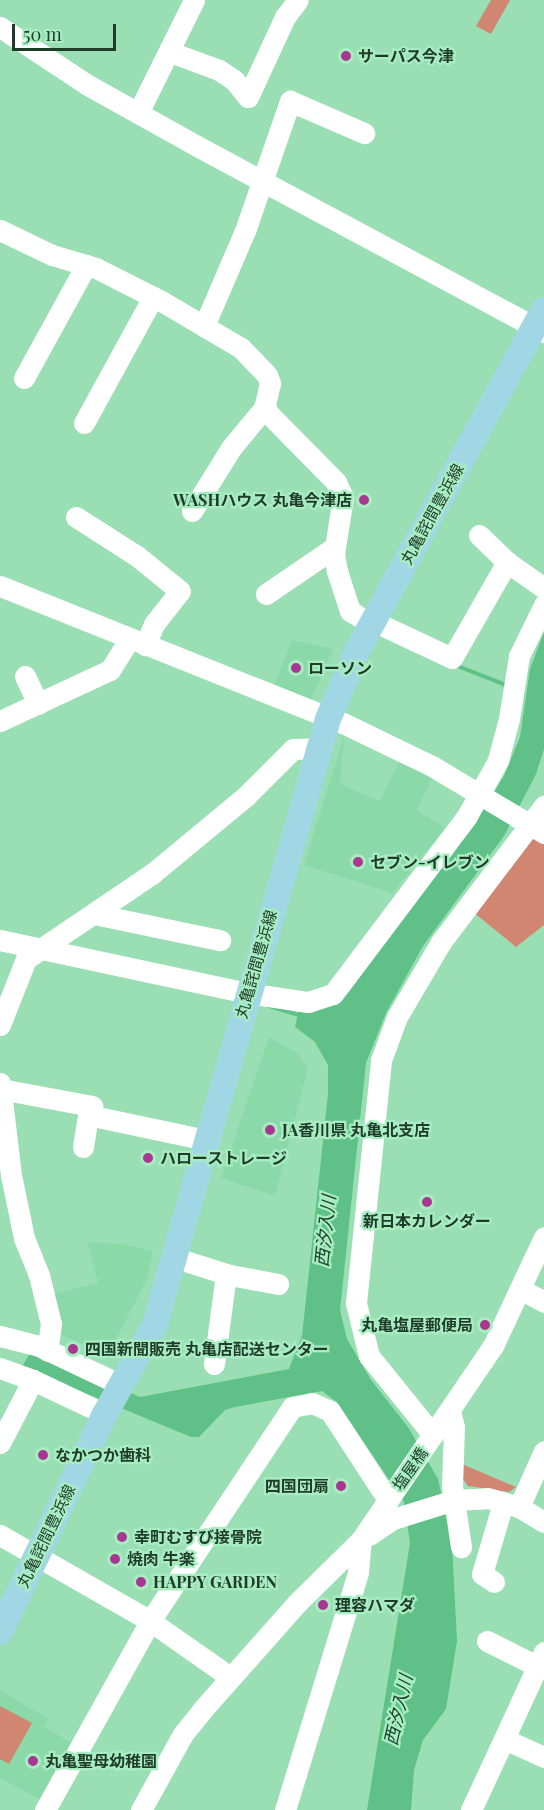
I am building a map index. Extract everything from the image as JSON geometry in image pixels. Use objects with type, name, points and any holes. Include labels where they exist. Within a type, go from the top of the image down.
[{"type":"main road","name":"丸亀詫間豊浜線","points":[[0,1632],[105,1414],[155,1324],[176,1258],[247,993],[317,747],[328,719],[373,622],[541,323]]},
{"type":"street","points":[[138,113],[194,0]]},
{"type":"street","points":[[170,52],[231,70],[248,97],[270,65],[300,4]]},
{"type":"street","points":[[0,27],[138,113],[541,323]]},
{"type":"street","points":[[204,326],[232,266],[290,101],[364,133]]},
{"type":"street","points":[[0,230],[52,255],[86,265],[153,297],[242,348],[267,375],[270,383],[265,407],[219,455],[192,511]]},
{"type":"street","points":[[25,378],[48,323],[86,265]]},
{"type":"street","points":[[84,423],[153,297]]},
{"type":"street","points":[[265,407],[336,482],[344,496],[344,511],[335,547],[336,571],[350,611],[452,658],[507,562]]},
{"type":"street","points":[[0,722],[110,670],[154,624],[180,591],[137,556],[76,518]]},
{"type":"street","points":[[479,535],[507,562],[544,588]]},
{"type":"street","points":[[266,594],[335,547]]},
{"type":"street","points":[[0,586],[328,719],[432,766],[534,825]]},
{"type":"street","points":[[0,940],[34,952],[247,993],[308,1002],[333,994],[467,816],[498,760],[509,719],[519,656],[544,605]]},
{"type":"street","points":[[25,676],[38,704]]},
{"type":"street","points":[[0,1025],[34,952],[94,914],[192,841],[267,777],[293,749],[317,747]]},
{"type":"street","points":[[431,1439],[369,1356],[356,1303],[381,1060],[397,1017],[441,942],[534,825],[544,806]]},
{"type":"street","points":[[94,914],[220,940]]},
{"type":"street","points":[[0,1083],[22,1228],[39,1275],[51,1324],[47,1351]]},
{"type":"street","points":[[1,1089],[61,1094],[92,1106]]},
{"type":"street","points":[[83,1147],[88,1115],[207,1140]]},
{"type":"street","name":"塩屋橋","points":[[393,1504],[431,1439],[493,1346],[544,1237]]},
{"type":"street","points":[[176,1258],[226,1274],[278,1284]]},
{"type":"street","points":[[214,1364],[226,1274]]},
{"type":"street","points":[[520,1289],[544,1302]]},
{"type":"street","points":[[0,1336],[47,1351],[121,1385]]},
{"type":"street","points":[[0,1368],[33,1380],[105,1414]]},
{"type":"street","points":[[0,1443],[33,1380]]},
{"type":"street","points":[[45,1810],[150,1621],[292,1407],[312,1403],[330,1411],[357,1446],[393,1504]]},
{"type":"street","points":[[450,1410],[452,1501],[461,1547]]},
{"type":"street","points":[[494,1582],[482,1574],[511,1505],[544,1452]]},
{"type":"street","points":[[141,1810],[183,1734],[230,1677],[393,1504],[488,1498],[511,1505],[544,1522]]},
{"type":"street","points":[[0,1535],[37,1554],[150,1621],[230,1677]]},
{"type":"street","points":[[285,1810],[358,1572],[361,1540]]},
{"type":"street","points":[[471,1810],[541,1659],[487,1641]]},
{"type":"street","points":[[504,1739],[544,1757]]},
{"type":"shaded area","points":[[491,0],[510,0],[491,34],[476,26]]},
{"type":"shaded area","points":[[292,640],[333,649],[308,707],[271,694]]},
{"type":"shaded area","points":[[345,733],[340,784],[380,801],[401,758],[434,774],[417,810],[445,828],[392,893],[304,865]]},
{"type":"shaded area","points":[[538,835],[544,844],[544,925],[516,947],[473,912],[524,843]]},
{"type":"shaded area","points":[[269,1037],[298,1054],[308,1068],[275,1196],[221,1178]]},
{"type":"shaded area","points":[[88,1242],[122,1244],[153,1251],[147,1279],[108,1355],[55,1332],[50,1295],[98,1283]]},
{"type":"shaded area","points":[[462,1464],[516,1487],[509,1492],[468,1486],[463,1479]]},
{"type":"shaded area","name":"丸亀聖母幼稚園","points":[[0,1690],[48,1719],[45,1727],[75,1745],[43,1801],[0,1778]]},
{"type":"shaded area","points":[[0,1706],[32,1723],[9,1764],[0,1759]]},
{"type":"water","name":"西汐入川","points":[[544,632],[544,749],[536,774],[504,836],[423,946],[386,1013],[366,1063],[340,1310],[347,1339],[371,1380],[408,1427],[438,1479],[452,1543],[457,1641],[446,1709],[423,1740],[414,1770],[411,1810],[367,1810],[410,1543],[404,1502],[337,1402],[322,1391],[235,1407],[225,1410],[199,1437],[191,1437],[22,1367],[31,1351],[140,1397],[289,1369],[302,1336],[328,1094],[328,1065],[315,1042],[295,1027],[299,1010],[329,1006],[348,993],[472,828],[504,776],[520,737],[530,669]]},
{"type":"waterway","points":[[455,665],[506,685]]},
{"type":"waterway","points":[[269,1006],[302,1016]]},
{"type":"place","name":"サーパス今津","points":[[346,56]]},
{"type":"place","name":"WASHハウス 丸亀今津店","points":[[364,500]]},
{"type":"place","name":"ローソン","points":[[296,668]]},
{"type":"place","name":"セブン-イレブン","points":[[358,862]]},
{"type":"place","name":"JA香川県 丸亀北支店","points":[[270,1130]]},
{"type":"place","name":"ハローストレージ","points":[[148,1158]]},
{"type":"place","name":"新日本カレンダー","points":[[427,1202]]},
{"type":"place","name":"丸亀塩屋郵便局","points":[[485,1325]]},
{"type":"place","name":"四国新聞販売 丸亀店配送センター","points":[[73,1349]]},
{"type":"place","name":"なかつか歯科","points":[[43,1455]]},
{"type":"place","name":"四国団扇","points":[[341,1486]]},
{"type":"place","name":"幸町むすび接骨院","points":[[122,1537]]},
{"type":"place","name":"焼肉 牛楽","points":[[115,1559]]},
{"type":"place","name":"HAPPY GARDEN","points":[[141,1582]]},
{"type":"place","name":"理容ハマダ","points":[[323,1605]]},
{"type":"place","name":"丸亀聖母幼稚園","points":[[33,1761]]}]
